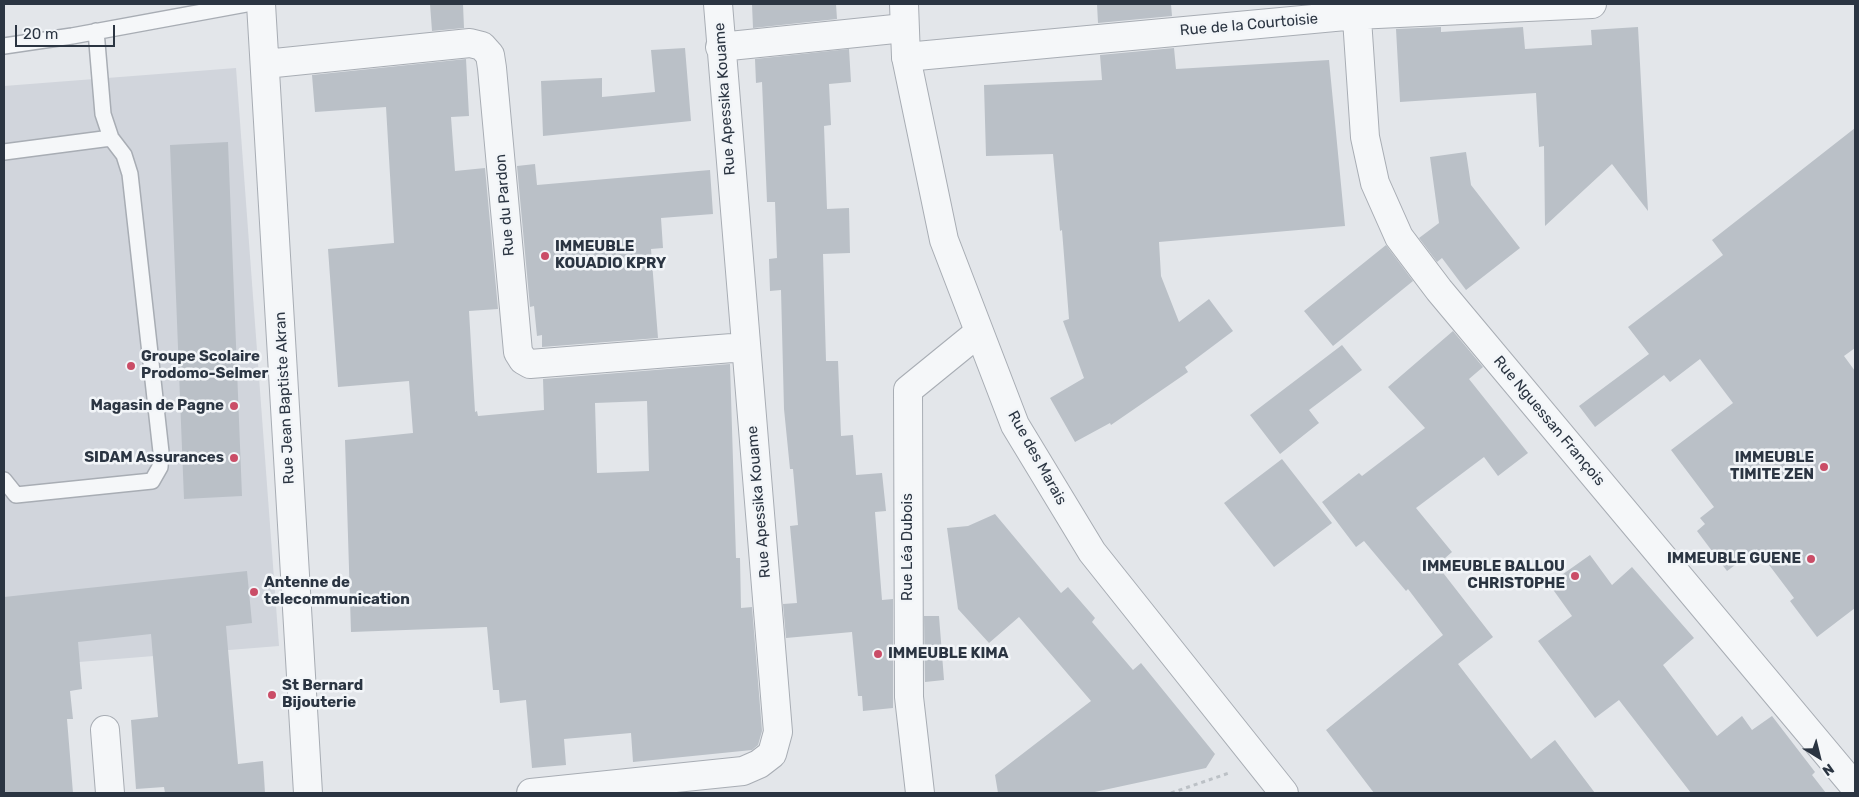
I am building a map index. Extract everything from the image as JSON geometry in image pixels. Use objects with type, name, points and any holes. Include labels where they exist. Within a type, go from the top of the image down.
[{"type":"street","name":"Rue Jean Baptiste Akran","points":[[261,4],[308,793]]},
{"type":"street","name":"Rue Apessika Kouame","points":[[531,793],[655,786],[743,771],[759,764],[772,754],[778,732],[720,47],[718,4]]},
{"type":"street","name":"Rue de la Courtoisie","points":[[906,57],[1356,10],[1592,4]]},
{"type":"street","name":"Rue Nguessan François","points":[[1356,10],[1365,137],[1375,183],[1399,237],[1439,290],[1855,787]]},
{"type":"street","points":[[720,47],[904,16]]},
{"type":"street","name":"Rue des Marais","points":[[904,16],[906,57],[944,240],[978,333],[1015,425],[1092,552],[1284,793]]},
{"type":"street","name":"Rue du Pardon","points":[[265,64],[470,44],[482,46],[490,56],[492,68],[518,352],[523,360],[530,364],[745,347]]},
{"type":"street","name":"Rue Léa Dubois","points":[[920,793],[909,697],[908,390],[978,333]]},
{"type":"street","points":[[105,730],[110,793]]},
{"type":"lane","points":[[4,46],[246,4]]},
{"type":"lane","points":[[4,480],[16,495],[152,481],[160,467],[161,452],[130,174],[124,155],[111,138],[103,114],[96,31]]},
{"type":"lane","points":[[4,152],[111,138]]},
{"type":"path","points":[[1171,793],[1260,762]]},
{"type":"shaded area","name":"Groupe Scolaire Prodomo-Selmer","points":[[236,68],[279,646],[4,668],[4,86]]},
{"type":"building","points":[[430,4],[463,4],[464,28],[432,31]]},
{"type":"building","points":[[752,4],[836,4],[837,19],[753,28]]},
{"type":"building","points":[[1097,4],[1171,4],[1172,16],[1098,23]]},
{"type":"building","points":[[1441,27],[1441,32],[1523,27],[1525,49],[1592,45],[1591,30],[1638,27],[1648,211],[1612,164],[1545,226],[1544,146],[1539,147],[1536,93],[1400,102],[1396,29]]},
{"type":"building","points":[[685,48],[691,121],[543,136],[541,81],[602,78],[602,97],[655,92],[651,50]]},
{"type":"building","points":[[1174,48],[1176,69],[1329,60],[1345,226],[1159,242],[1161,276],[1179,322],[1209,299],[1233,331],[1185,367],[1188,372],[1111,425],[1110,423],[1075,442],[1050,398],[1084,378],[1063,321],[1069,319],[1062,230],[1060,231],[1053,154],[986,156],[984,85],[1102,80],[1100,55]]},
{"type":"building","points":[[849,49],[851,82],[829,84],[831,125],[824,126],[827,209],[849,208],[850,253],[823,254],[826,361],[838,361],[841,436],[853,435],[856,475],[882,473],[886,511],[875,512],[882,600],[893,599],[893,708],[863,711],[862,696],[858,696],[852,632],[786,638],[783,604],[797,603],[790,526],[798,525],[793,469],[790,469],[784,409],[781,290],[770,291],[769,259],[777,258],[775,202],[767,202],[762,82],[756,83],[755,59]]},
{"type":"building","points":[[466,59],[469,116],[451,117],[455,171],[485,168],[498,309],[469,311],[475,412],[477,411],[478,416],[544,410],[543,379],[730,364],[736,558],[740,558],[741,608],[752,607],[762,731],[758,745],[752,750],[633,762],[631,733],[564,739],[566,765],[532,768],[526,700],[500,703],[499,690],[493,690],[487,627],[351,632],[345,440],[413,433],[409,381],[338,387],[328,249],[394,243],[386,107],[315,112],[312,75]],"holes":[[[647,401],[649,471],[597,473],[595,403]]]},
{"type":"building","points":[[1855,128],[1855,348],[1844,356],[1855,371],[1855,608],[1817,637],[1790,601],[1794,598],[1757,549],[1727,571],[1697,531],[1705,524],[1700,518],[1714,507],[1671,450],[1733,403],[1700,359],[1670,382],[1664,375],[1595,427],[1579,406],[1649,354],[1628,327],[1723,255],[1712,240]]},
{"type":"building","points":[[228,142],[242,496],[184,499],[170,145]]},
{"type":"building","points":[[1466,152],[1471,185],[1520,248],[1466,290],[1442,258],[1437,262],[1419,238],[1439,223],[1430,157]]},
{"type":"building","points":[[535,164],[537,185],[710,170],[713,214],[661,218],[663,248],[651,249],[658,338],[542,347],[542,335],[537,336],[534,306],[530,307],[517,166]]},
{"type":"building","points":[[1386,245],[1413,281],[1333,346],[1304,311]]},
{"type":"building","points":[[1453,331],[1483,367],[1469,379],[1528,453],[1498,476],[1484,457],[1416,508],[1452,552],[1437,565],[1493,637],[1458,664],[1531,759],[1555,740],[1595,793],[1374,793],[1326,730],[1443,635],[1408,589],[1406,591],[1364,541],[1356,547],[1322,502],[1359,473],[1362,476],[1425,428],[1388,387]]},
{"type":"building","points":[[1342,345],[1362,370],[1309,410],[1319,423],[1280,454],[1250,415]]},
{"type":"building","points":[[1282,459],[1332,523],[1274,567],[1224,503]]},
{"type":"building","points":[[995,514],[1061,593],[1068,587],[1095,618],[1092,622],[1133,670],[1141,663],[1215,754],[1206,768],[1090,793],[998,793],[995,775],[1091,701],[1019,617],[989,643],[958,609],[947,528],[968,526]]},
{"type":"building","points":[[1590,555],[1612,585],[1632,567],[1694,638],[1663,665],[1717,736],[1742,716],[1752,730],[1772,716],[1815,772],[1812,775],[1826,793],[1691,793],[1619,700],[1595,718],[1538,641],[1572,616],[1549,584]]},
{"type":"building","points":[[247,571],[252,623],[226,626],[238,764],[263,761],[265,793],[165,793],[164,787],[136,789],[131,720],[158,717],[151,634],[78,642],[82,689],[70,691],[73,719],[67,719],[73,793],[4,793],[4,597]]},
{"type":"building","points":[[924,616],[939,616],[944,680],[925,682]]},
{"type":"place","name":"IMMEUBLE KOUADIO KPRY","points":[[545,256]]},
{"type":"place","name":"Groupe Scolaire Prodomo-Selmer","points":[[131,366]]},
{"type":"place","name":"Magasin de Pagne","points":[[234,406]]},
{"type":"place","name":"SIDAM Assurances","points":[[234,458]]},
{"type":"place","name":"IMMEUBLE TIMITE ZEN","points":[[1824,467]]},
{"type":"place","name":"IMMEUBLE GUENE","points":[[1811,559]]},
{"type":"place","name":"IMMEUBLE BALLOU CHRISTOPHE","points":[[1575,576]]},
{"type":"place","name":"Antenne de telecommunication","points":[[254,592]]},
{"type":"place","name":"IMMEUBLE KIMA","points":[[878,654]]},
{"type":"place","name":"St Bernard Bijouterie","points":[[272,695]]}]
